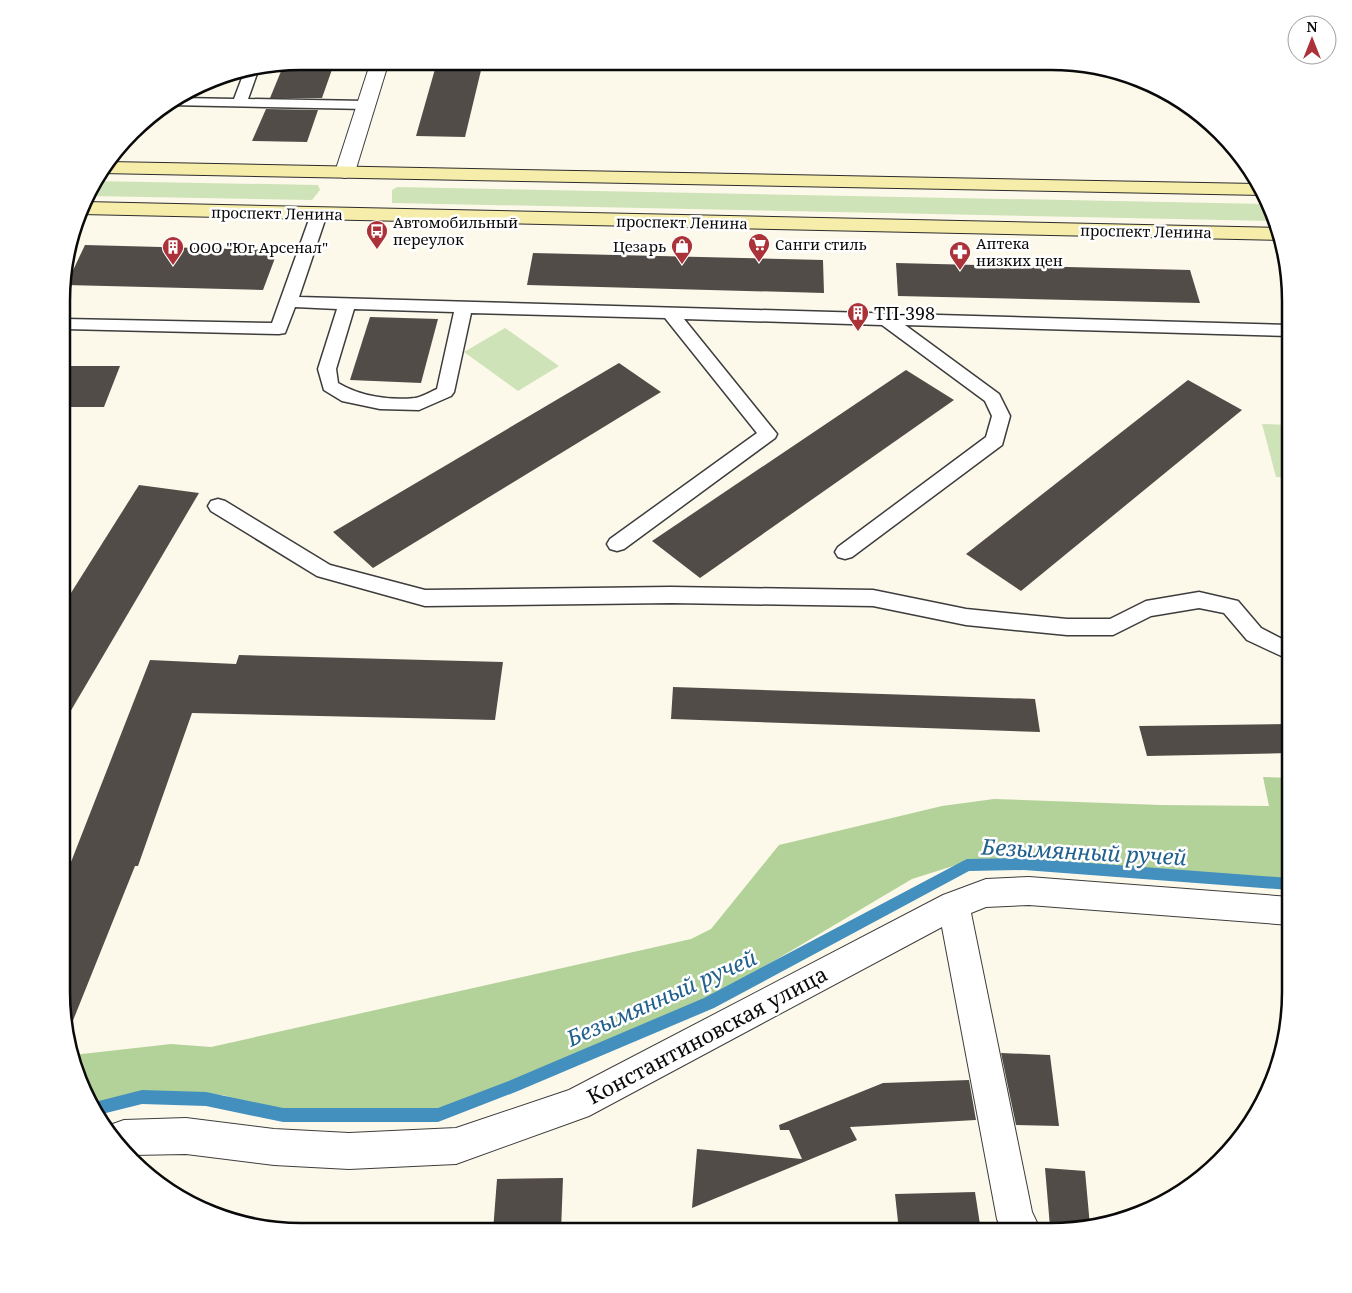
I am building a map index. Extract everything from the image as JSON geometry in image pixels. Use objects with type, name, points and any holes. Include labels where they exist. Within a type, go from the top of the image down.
[{"type":"main road","points":[[112,168],[1253,190]]},
{"type":"main road","name":"проспект Ленина","points":[[90,208],[1272,234]]},
{"type":"street","points":[[345,172],[377,70]]},
{"type":"street","name":"Константиновская улица","points":[[122,1138],[186,1136],[274,1146],[349,1151],[456,1146],[577,1104],[954,906],[986,893],[1028,891],[1282,910]]},
{"type":"street","points":[[954,906],[1015,1219],[1018,1223]]},
{"type":"lane","points":[[239,103],[250,76]]},
{"type":"lane","points":[[183,102],[366,106]]},
{"type":"lane","points":[[70,324],[280,329],[319,214]]},
{"type":"lane","points":[[290,302],[1282,331]]},
{"type":"lane","points":[[347,304],[326,369],[330,386],[348,398],[380,403],[419,404],[444,392],[464,307]]},
{"type":"lane","points":[[617,544],[768,434],[669,312]]},
{"type":"lane","points":[[845,552],[994,440],[1001,416],[993,398],[884,318]]},
{"type":"lane","points":[[218,506],[324,571],[424,598],[671,595],[873,598],[966,617],[1067,627],[1113,627],[1146,609],[1199,600],[1231,607],[1254,634],[1282,648]]},
{"type":"green space","points":[[103,181],[318,185],[320,190],[312,200],[95,196]]},
{"type":"green space","points":[[397,187],[1260,204],[1268,221],[392,203],[392,190]]},
{"type":"green space","points":[[505,328],[559,366],[518,391],[464,352]]},
{"type":"green space","points":[[1262,424],[1282,425],[1282,477],[1276,477]]},
{"type":"green space","points":[[1263,777],[1282,778],[1282,879],[969,861],[912,879],[708,1000],[431,1115],[298,1118],[223,1095],[154,1092],[101,1107],[82,1067],[79,1054],[171,1044],[211,1047],[691,939],[711,929],[779,845],[942,806],[994,799],[1161,805],[1269,806]]},
{"type":"building","points":[[332,70],[322,98],[270,98],[281,71]]},
{"type":"building","points":[[435,70],[481,70],[465,137],[416,136]]},
{"type":"building","points":[[266,109],[318,110],[307,142],[252,141]]},
{"type":"building","name":"ООО \"Юг Арсенал\"","points":[[85,245],[278,250],[263,290],[70,285],[72,273]]},
{"type":"building","points":[[533,253],[823,260],[824,293],[527,285]]},
{"type":"building","points":[[896,263],[1190,270],[1200,303],[898,296]]},
{"type":"building","points":[[370,317],[438,319],[421,383],[350,380]]},
{"type":"building","points":[[619,363],[661,392],[373,568],[333,532]]},
{"type":"building","points":[[70,366],[120,366],[104,407],[70,407]]},
{"type":"building","points":[[906,370],[954,400],[700,578],[652,541]]},
{"type":"building","points":[[1188,380],[1242,410],[1021,591],[966,554]]},
{"type":"building","points":[[139,485],[199,493],[70,712],[70,594]]},
{"type":"building","points":[[239,655],[503,662],[495,720],[192,713],[138,866],[135,866],[72,1023],[70,1007],[70,865],[150,660],[236,664]]},
{"type":"building","points":[[673,687],[1035,699],[1040,732],[671,719]]},
{"type":"building","points":[[1282,724],[1282,753],[1147,756],[1139,726]]},
{"type":"building","points":[[1001,1053],[1050,1055],[1059,1126],[1016,1125]]},
{"type":"building","points":[[969,1080],[976,1120],[850,1127],[857,1140],[692,1208],[697,1149],[802,1159],[789,1130],[780,1130],[779,1125],[883,1083]]},
{"type":"building","points":[[1045,1168],[1085,1171],[1089,1220],[1050,1223]]},
{"type":"building","points":[[563,1178],[561,1223],[494,1223],[497,1179]]},
{"type":"building","points":[[975,1192],[980,1223],[898,1223],[895,1194]]},
{"type":"waterway","name":"Безымянный ручей","points":[[101,1107],[142,1097],[206,1099],[283,1115],[438,1115],[513,1086],[709,1003],[967,865],[1024,864],[1282,884]]},
{"type":"place","name":"Автомобильный переулок","points":[[377,250]]},
{"type":"place","name":"Санги стиль","points":[[759,263]]},
{"type":"place","name":"Цезарь","points":[[682,265]]},
{"type":"place","name":"ООО \"Юг Арсенал\"","points":[[173,266]]},
{"type":"place","name":"Аптека низких цен","points":[[960,271]]},
{"type":"place","name":"ТП-398","points":[[858,332]]}]
